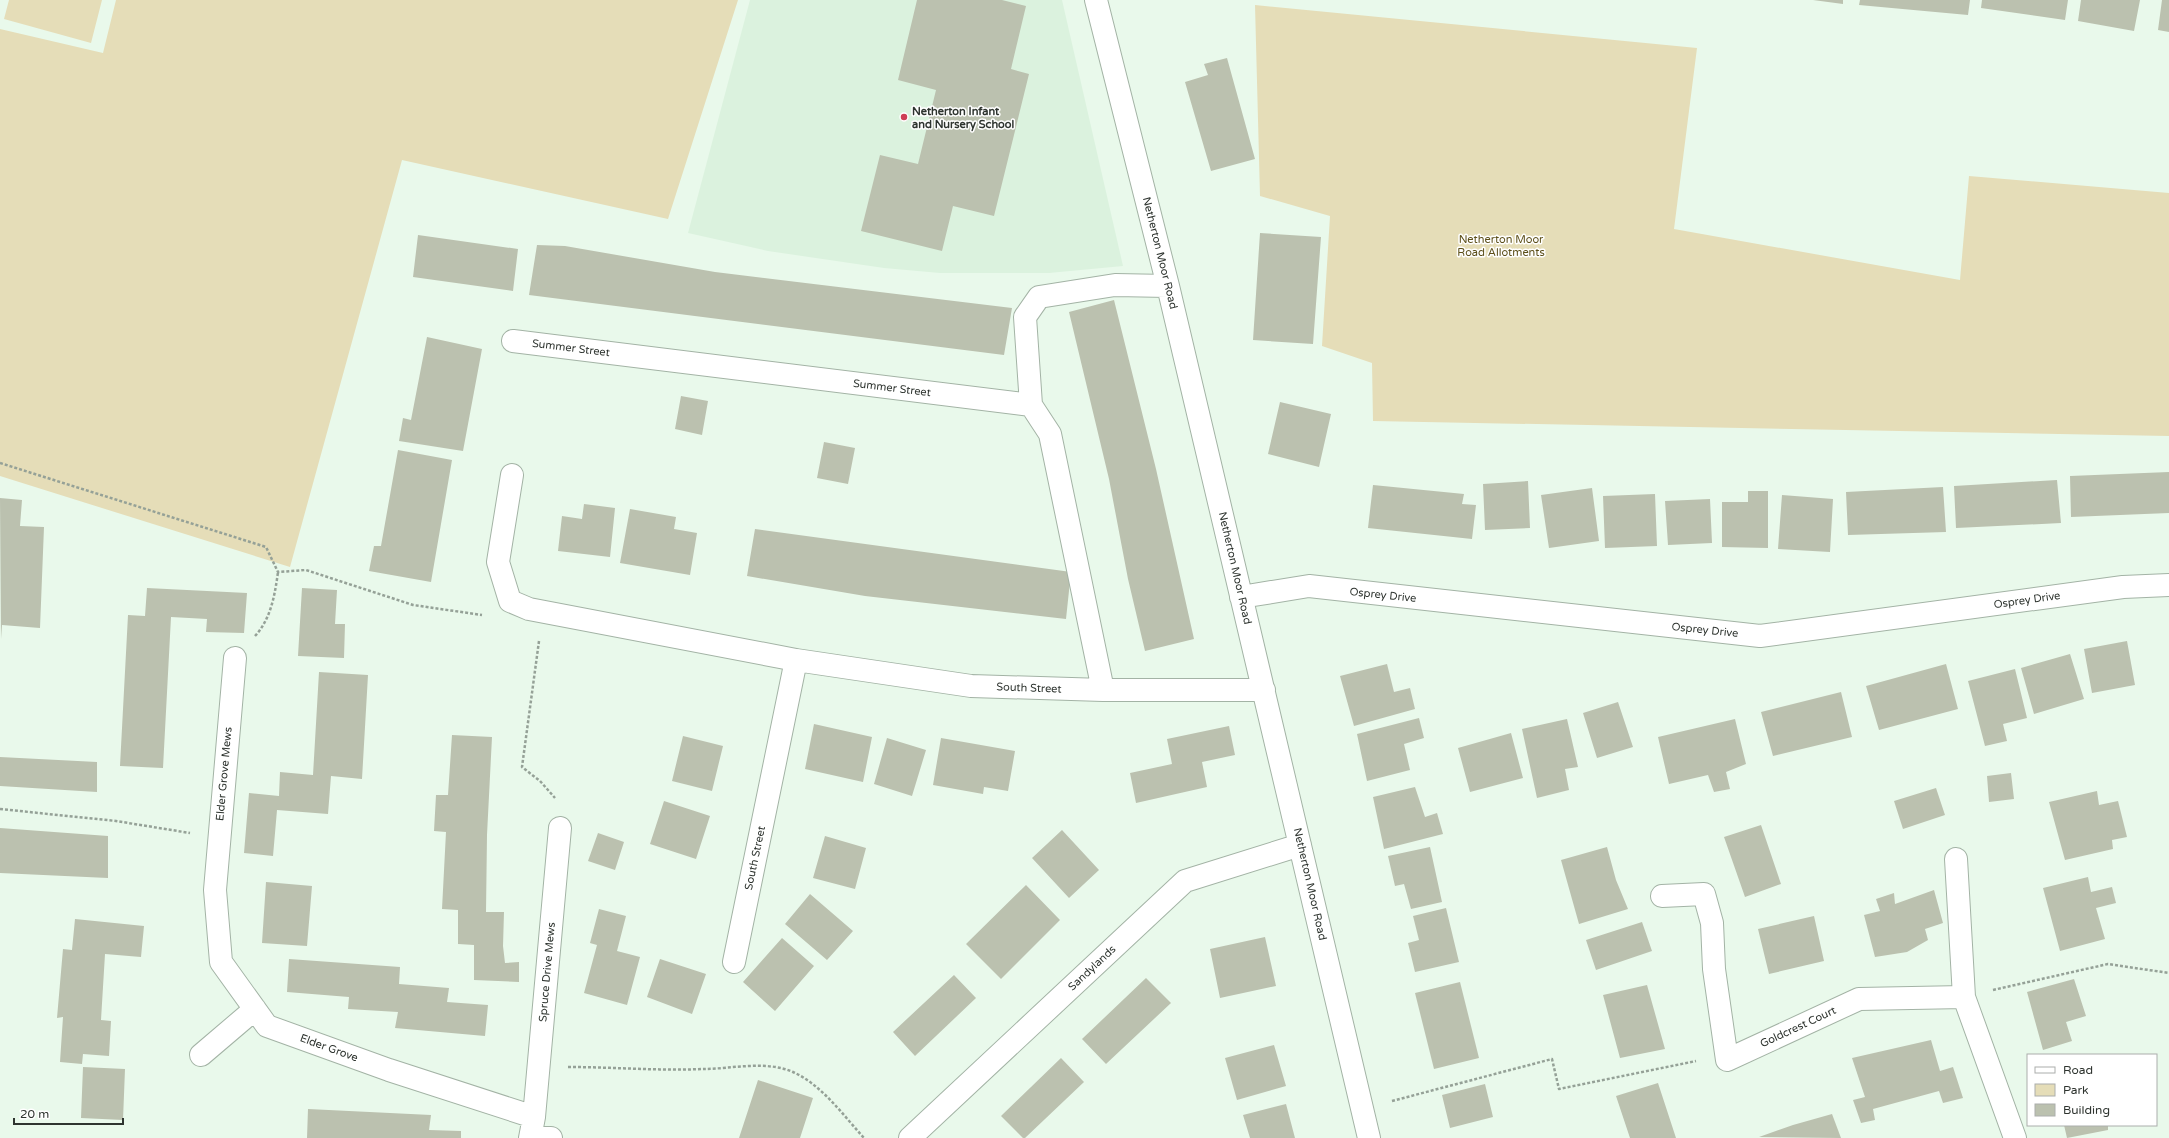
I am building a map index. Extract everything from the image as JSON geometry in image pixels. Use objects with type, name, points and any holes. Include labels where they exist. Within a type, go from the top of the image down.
[{"type":"street","name":"Netherton Moor Road","points":[[1096,0],[1168,286],[1369,1138]]},
{"type":"street","points":[[1102,690],[1050,434],[1031,405],[1026,317],[1039,297],[1115,285],[1168,286]]},
{"type":"street","name":"Summer Street","points":[[513,341],[1031,405]]},
{"type":"street","points":[[512,475],[498,562],[510,601],[532,609]]},
{"type":"street","name":"Osprey Drive","points":[[1242,597],[1309,586],[1760,636],[2123,587],[2169,585]]},
{"type":"street","name":"South Street","points":[[532,609],[796,660],[971,686],[1102,690],[1264,690]]},
{"type":"street","name":"Elder Grove Mews","points":[[215,890],[235,658]]},
{"type":"street","name":"South Street","points":[[734,962],[796,660]]},
{"type":"street","name":"Spruce Drive Mews","points":[[530,1138],[534,1117],[539,1066],[560,828]]},
{"type":"street","name":"Sandylands","points":[[910,1138],[1185,880],[1300,845]]},
{"type":"street","points":[[1956,859],[1964,997],[2015,1138]]},
{"type":"street","name":"Elder Grove","points":[[215,890],[221,962],[267,1026],[389,1070],[534,1117]]},
{"type":"street","points":[[1662,896],[1704,894],[1712,923],[1714,969],[1726,1055]]},
{"type":"street","name":"Goldcrest Court","points":[[1726,1055],[1727,1060],[1859,999],[1964,997]]},
{"type":"street","points":[[201,1055],[256,1009]]},
{"type":"street","points":[[530,1138],[551,1138]]},
{"type":"path","points":[[0,463],[266,547],[278,572],[274,598],[262,629],[235,658]]},
{"type":"path","points":[[278,572],[306,570],[413,605],[502,618],[510,619],[532,609],[522,767],[540,781],[555,798],[560,828]]},
{"type":"path","points":[[0,809],[116,821],[219,838]]},
{"type":"path","points":[[1964,997],[2108,964],[2169,973]]},
{"type":"path","points":[[1363,1109],[1552,1059],[1559,1089],[1726,1055]]},
{"type":"path","points":[[539,1066],[702,1069],[756,1067],[779,1068],[793,1072],[813,1083],[864,1138]]},
{"type":"shaded area","name":"Netherton Infant and Nursery School","points":[[750,0],[1062,0],[1123,266],[1049,273],[940,273],[884,268],[768,251],[688,233]]},
{"type":"green space","points":[[9,0],[102,0],[91,43],[4,19]]},
{"type":"green space","points":[[116,0],[738,0],[668,219],[402,160],[290,567],[0,476],[0,29],[103,53]]},
{"type":"green space","name":"Netherton Moor Road Allotments","points":[[1255,5],[1697,48],[1674,229],[1960,280],[1969,176],[2169,193],[2169,436],[1373,421],[1372,363],[1322,346],[1330,216],[1260,196]]},
{"type":"building","points":[[917,0],[1002,0],[1026,6],[1011,69],[1029,74],[994,216],[953,206],[942,251],[861,231],[880,155],[918,164],[936,90],[898,80]]},
{"type":"building","points":[[1813,0],[1843,0],[1843,4]]},
{"type":"building","points":[[1860,0],[1970,0],[1968,15],[1859,5]]},
{"type":"building","points":[[1982,0],[2068,0],[2065,20],[1981,8]]},
{"type":"building","points":[[2081,0],[2140,0],[2134,31],[2078,21]]},
{"type":"building","points":[[2162,0],[2169,0],[2169,32],[2158,30]]},
{"type":"building","points":[[1227,58],[1255,159],[1211,171],[1185,82],[1208,75],[1204,64]]},
{"type":"building","points":[[1260,233],[1321,237],[1313,344],[1253,340]]},
{"type":"building","points":[[418,235],[518,249],[513,291],[413,277]]},
{"type":"building","points":[[537,245],[565,246],[715,272],[1012,308],[1004,355],[529,295]]},
{"type":"building","points":[[1114,300],[1156,469],[1194,639],[1145,651],[1128,579],[1109,479],[1069,312]]},
{"type":"building","points":[[427,337],[482,349],[463,451],[399,441],[403,418],[411,420]]},
{"type":"building","points":[[681,396],[708,401],[702,435],[675,429]]},
{"type":"building","points":[[1280,402],[1331,414],[1319,467],[1268,454]]},
{"type":"building","points":[[824,442],[855,448],[848,484],[817,478]]},
{"type":"building","points":[[398,450],[452,460],[431,582],[369,571],[374,546],[381,546]]},
{"type":"building","points":[[2169,472],[2169,513],[2071,517],[2070,476]]},
{"type":"building","points":[[2057,480],[2061,523],[1956,528],[1954,486]]},
{"type":"building","points":[[1528,481],[1530,528],[1485,530],[1483,484]]},
{"type":"building","points":[[1373,485],[1464,494],[1462,504],[1476,505],[1472,539],[1368,528]]},
{"type":"building","points":[[1943,487],[1946,532],[1848,535],[1846,492]]},
{"type":"building","points":[[1592,488],[1599,541],[1549,548],[1541,495]]},
{"type":"building","points":[[1748,491],[1768,491],[1768,548],[1722,547],[1722,502],[1748,502]]},
{"type":"building","points":[[1655,494],[1657,546],[1605,548],[1603,496]]},
{"type":"building","points":[[1782,495],[1833,499],[1830,552],[1778,549]]},
{"type":"building","points":[[0,498],[22,500],[20,526],[44,527],[40,628],[2,625],[1,639]]},
{"type":"building","points":[[1710,499],[1712,543],[1668,545],[1665,501]]},
{"type":"building","points":[[584,504],[615,508],[610,557],[558,551],[562,516],[582,519]]},
{"type":"building","points":[[630,509],[676,517],[674,529],[697,533],[690,575],[620,563]]},
{"type":"building","points":[[755,529],[1071,572],[1066,619],[865,596],[747,576]]},
{"type":"building","points":[[147,588],[247,593],[244,633],[206,632],[207,619],[171,617],[163,768],[120,766],[128,615],[145,616]]},
{"type":"building","points":[[302,588],[337,590],[335,624],[345,624],[344,658],[298,656]]},
{"type":"building","points":[[2127,641],[2135,685],[2092,693],[2084,649]]},
{"type":"building","points":[[2070,654],[2084,699],[2034,714],[2021,668]]},
{"type":"building","points":[[1387,664],[1394,692],[1410,688],[1415,709],[1354,726],[1340,676]]},
{"type":"building","points":[[1946,664],[1958,709],[1879,730],[1866,686]]},
{"type":"building","points":[[2015,669],[2027,718],[2003,724],[2007,741],[1985,746],[1968,681]]},
{"type":"building","points":[[319,672],[368,675],[362,779],[331,776],[328,814],[277,810],[273,856],[244,853],[249,793],[279,796],[280,772],[313,775]]},
{"type":"building","points":[[1841,692],[1852,737],[1773,756],[1761,712]]},
{"type":"building","points":[[1618,702],[1633,747],[1597,758],[1583,713]]},
{"type":"building","points":[[1419,718],[1424,738],[1404,744],[1410,770],[1367,781],[1357,734]]},
{"type":"building","points":[[1567,719],[1578,767],[1565,769],[1569,790],[1537,798],[1522,729]]},
{"type":"building","points":[[1735,719],[1746,764],[1726,772],[1730,789],[1714,792],[1708,775],[1669,784],[1658,737]]},
{"type":"building","points":[[814,724],[872,737],[863,782],[805,769]]},
{"type":"building","points":[[1229,726],[1235,755],[1202,762],[1207,787],[1136,803],[1130,773],[1172,764],[1167,739]]},
{"type":"building","points":[[1511,733],[1523,778],[1470,792],[1458,748]]},
{"type":"building","points":[[452,735],[492,737],[487,835],[486,912],[504,912],[503,946],[505,963],[519,962],[519,982],[474,980],[474,945],[458,944],[458,910],[442,909],[446,832],[434,831],[436,795],[448,795]]},
{"type":"building","points":[[683,736],[723,746],[712,791],[672,781]]},
{"type":"building","points":[[887,738],[926,750],[912,796],[874,784]]},
{"type":"building","points":[[941,738],[1015,751],[1008,791],[984,787],[983,794],[933,785]]},
{"type":"building","points":[[0,757],[97,762],[97,792],[0,786]]},
{"type":"building","points":[[2011,773],[2014,799],[1989,802],[1987,776]]},
{"type":"building","points":[[1415,787],[1425,817],[1437,813],[1443,834],[1384,849],[1373,797]]},
{"type":"building","points":[[1936,788],[1945,815],[1903,829],[1894,801]]},
{"type":"building","points":[[2097,791],[2099,805],[2118,801],[2127,837],[2112,840],[2113,849],[2065,860],[2049,802]]},
{"type":"building","points":[[664,801],[710,816],[696,859],[650,844]]},
{"type":"building","points":[[1761,825],[1781,884],[1745,897],[1724,837]]},
{"type":"building","points":[[0,828],[108,836],[108,878],[0,873]]},
{"type":"building","points":[[1062,830],[1099,870],[1069,898],[1032,858]]},
{"type":"building","points":[[598,833],[624,842],[615,870],[588,861]]},
{"type":"building","points":[[825,836],[866,848],[855,889],[813,878]]},
{"type":"building","points":[[1430,847],[1442,902],[1411,909],[1404,884],[1395,886],[1388,856]]},
{"type":"building","points":[[1607,847],[1616,880],[1628,909],[1579,924],[1561,860]]},
{"type":"building","points":[[2088,877],[2091,892],[2112,887],[2116,903],[2096,908],[2105,939],[2060,951],[2043,888]]},
{"type":"building","points":[[266,882],[312,886],[307,946],[262,943]]},
{"type":"building","points":[[1026,885],[1060,920],[1001,979],[966,944]]},
{"type":"building","points":[[1934,890],[1943,923],[1925,929],[1928,940],[1907,952],[1875,957],[1864,915],[1880,911],[1876,899],[1894,893],[1895,904]]},
{"type":"building","points":[[810,894],[853,931],[827,960],[785,924]]},
{"type":"building","points":[[1446,908],[1459,962],[1415,972],[1408,943],[1419,940],[1413,916]]},
{"type":"building","points":[[599,909],[626,916],[617,951],[640,957],[627,1005],[584,993],[597,945],[590,943]]},
{"type":"building","points":[[1814,916],[1824,961],[1769,974],[1758,929]]},
{"type":"building","points":[[75,919],[144,926],[141,957],[105,954],[101,1020],[111,1021],[109,1056],[83,1054],[82,1064],[60,1062],[63,1017],[57,1018],[63,949],[72,950]]},
{"type":"building","points":[[1642,922],[1652,951],[1596,970],[1586,940]]},
{"type":"building","points":[[1265,937],[1276,986],[1220,998],[1210,949]]},
{"type":"building","points":[[782,938],[814,966],[775,1011],[743,982]]},
{"type":"building","points":[[289,959],[400,967],[399,984],[449,988],[447,1002],[488,1005],[485,1036],[395,1028],[398,1012],[348,1009],[349,997],[287,992]]},
{"type":"building","points":[[660,959],[706,974],[692,1014],[647,997]]},
{"type":"building","points":[[954,975],[976,998],[915,1056],[893,1032]]},
{"type":"building","points":[[1146,978],[1171,1003],[1106,1064],[1082,1039]]},
{"type":"building","points":[[2074,979],[2086,1016],[2066,1022],[2072,1041],[2043,1050],[2027,992]]},
{"type":"building","points":[[1460,982],[1479,1058],[1434,1069],[1415,993]]},
{"type":"building","points":[[1647,985],[1665,1049],[1620,1058],[1603,995]]},
{"type":"building","points":[[1931,1040],[1940,1071],[1953,1067],[1963,1098],[1943,1103],[1939,1091],[1873,1109],[1875,1120],[1861,1123],[1853,1100],[1865,1097],[1852,1058]]},
{"type":"building","points":[[1274,1045],[1286,1086],[1237,1100],[1225,1058]]},
{"type":"building","points":[[1061,1058],[1084,1082],[1025,1138],[1023,1138],[1001,1116]]},
{"type":"building","points":[[83,1067],[125,1069],[123,1120],[81,1118]]},
{"type":"building","points":[[758,1080],[813,1098],[800,1138],[739,1138]]},
{"type":"building","points":[[1658,1083],[1676,1138],[1630,1138],[1616,1096]]},
{"type":"building","points":[[1485,1084],[1493,1117],[1450,1128],[1442,1095]]},
{"type":"building","points":[[1286,1104],[1295,1138],[1250,1138],[1243,1115]]},
{"type":"building","points":[[308,1109],[431,1115],[429,1130],[461,1131],[461,1138],[307,1138]]},
{"type":"building","points":[[1832,1114],[1841,1138],[1759,1137],[1793,1125]]},
{"type":"building","points":[[2064,1126],[2108,1126],[2108,1130],[2067,1138]]},
{"type":"place","name":"Netherton Infant and Nursery School","points":[[904,117]]}]
